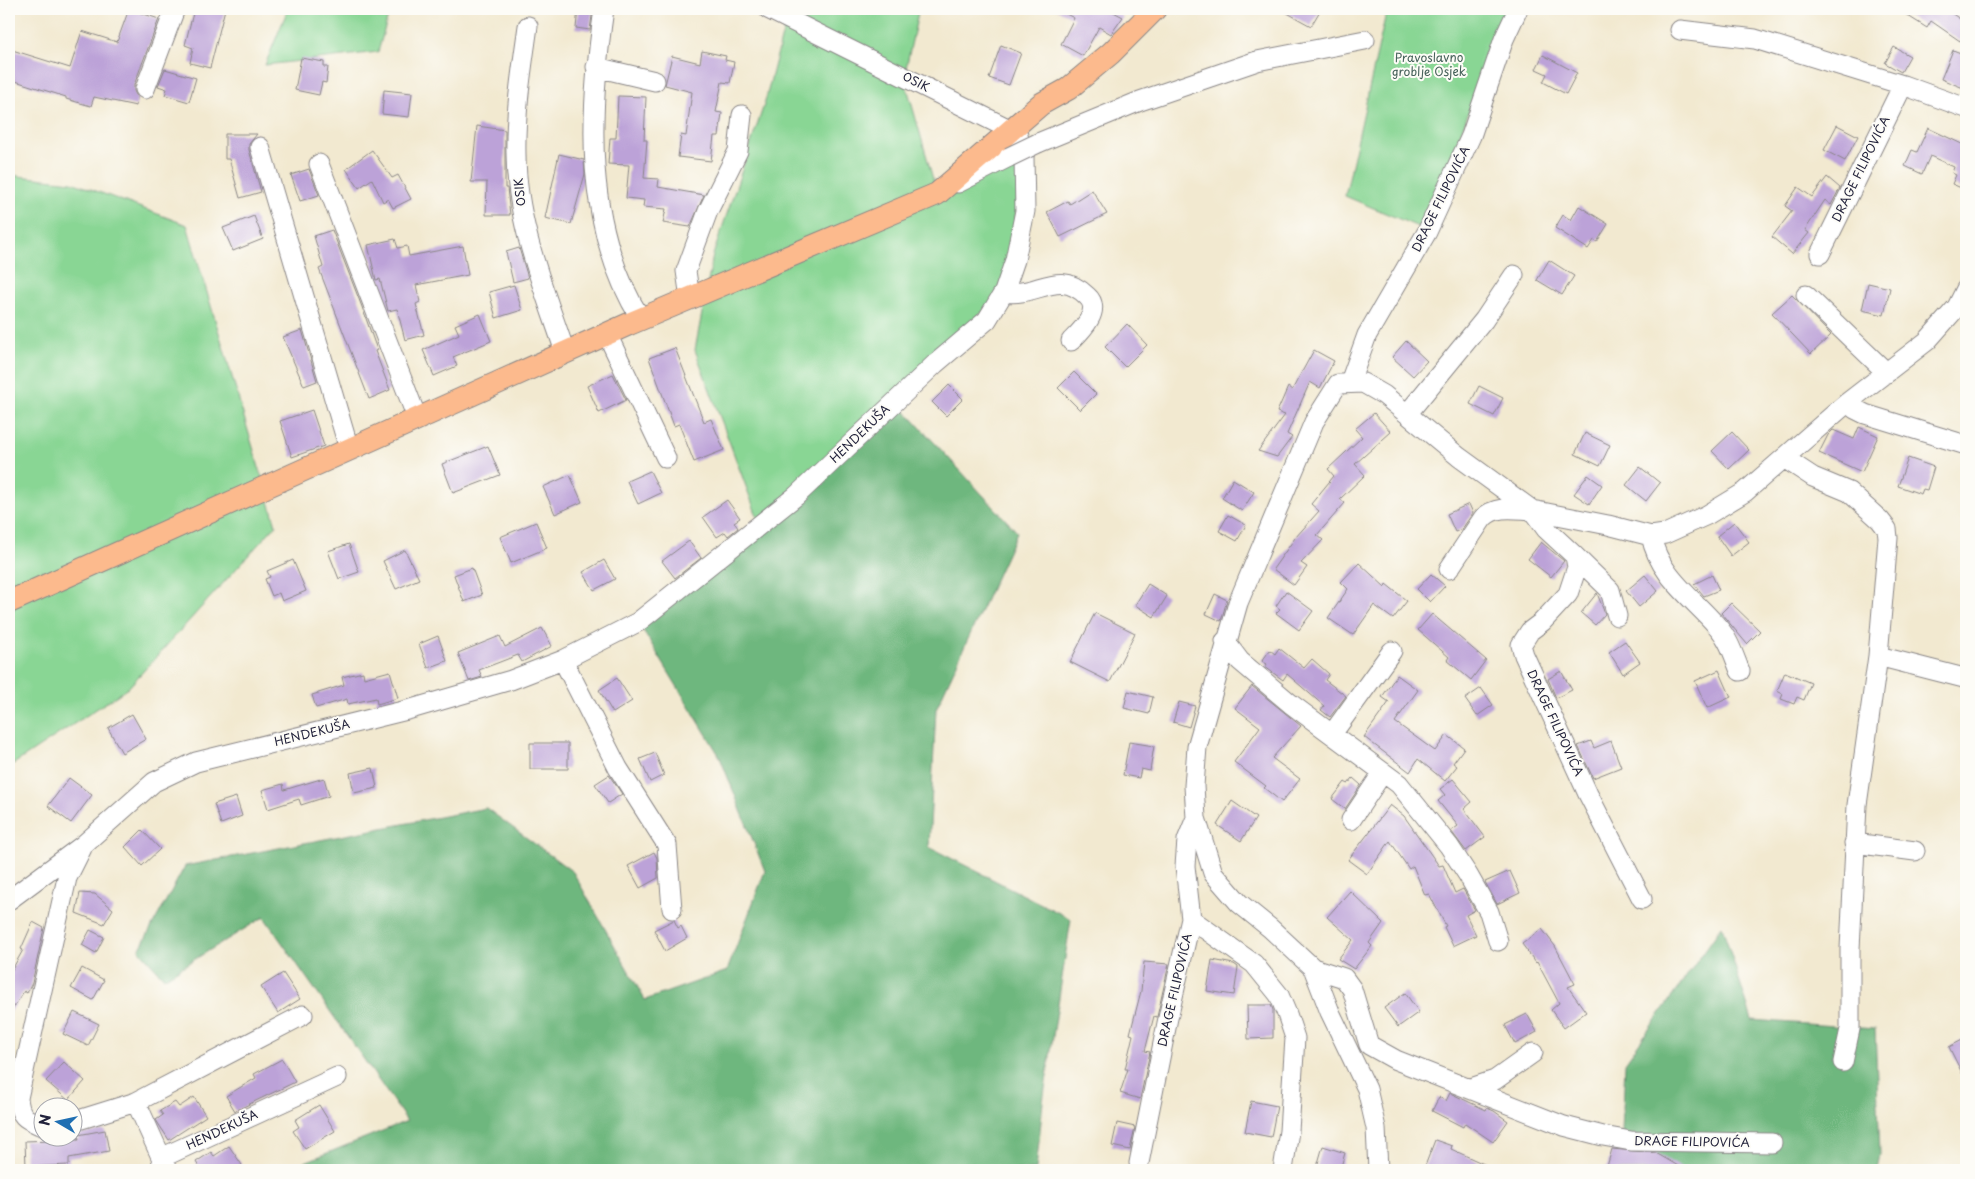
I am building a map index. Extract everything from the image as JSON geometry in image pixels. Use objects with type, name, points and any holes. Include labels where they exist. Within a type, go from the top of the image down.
[{"type":"main road","points":[[9,602],[565,352],[937,194],[1012,127],[1041,104],[1068,89],[1104,60],[1155,9]]},
{"type":"street","points":[[145,90],[176,9]]},
{"type":"street","points":[[604,9],[596,67],[596,183],[606,241],[630,301],[641,319]]},
{"type":"street","name":"OSIK","points":[[768,9],[1012,127]]},
{"type":"street","name":"DRAGE FILIPOVIĆA","points":[[1518,9],[1504,39],[1471,136],[1427,232],[1367,334],[1350,382],[1338,384],[1314,422],[1253,563],[1225,641],[1197,747],[1194,786],[1196,818],[1213,873],[1238,903],[1270,928],[1314,968],[1344,978],[1352,989],[1369,1045],[1396,1060],[1564,1126],[1631,1141],[1772,1143]]},
{"type":"street","name":"OSIK","points":[[528,26],[518,101],[516,156],[522,212],[536,264],[565,352]]},
{"type":"street","points":[[1680,30],[1755,39],[1903,85],[1966,108]]},
{"type":"street","points":[[937,194],[1038,143],[1140,101],[1257,61],[1365,40]]},
{"type":"street","points":[[596,67],[655,81]]},
{"type":"street","name":"DRAGE FILIPOVIĆA","points":[[1820,254],[1903,85]]},
{"type":"street","points":[[690,298],[686,271],[708,211],[738,151],[742,115]]},
{"type":"street","name":"HENDEKUŠA","points":[[9,900],[84,845],[154,782],[196,762],[411,709],[512,680],[562,660],[638,622],[796,496],[935,364],[987,320],[1004,292],[1015,260],[1025,211],[1024,157],[1012,127]]},
{"type":"street","points":[[260,147],[349,449]]},
{"type":"street","points":[[319,164],[417,418]]},
{"type":"street","points":[[1408,413],[1484,320],[1514,275]]},
{"type":"street","points":[[1004,292],[1015,294],[1057,283],[1077,287],[1090,298],[1092,311],[1087,324],[1071,341]]},
{"type":"street","points":[[1449,569],[1483,518],[1490,511],[1498,508],[1532,510],[1608,525],[1651,536],[1665,534],[1707,516],[1745,492],[1848,402],[1927,341],[1962,310],[1966,288]]},
{"type":"street","points":[[1806,295],[1887,373]]},
{"type":"street","points":[[607,334],[666,458]]},
{"type":"street","points":[[1350,382],[1363,383],[1384,395],[1459,457],[1532,510],[1546,529],[1610,590],[1617,616]]},
{"type":"street","points":[[1848,402],[1855,409],[1865,414],[1966,445]]},
{"type":"street","points":[[1784,458],[1813,478],[1849,492],[1880,520],[1886,529],[1888,548],[1878,656],[1857,805],[1850,949],[1850,1029],[1843,1062]]},
{"type":"street","points":[[1651,536],[1653,546],[1676,585],[1717,626],[1726,638],[1740,671]]},
{"type":"street","name":"DRAGE FILIPOVIĆA","points":[[1575,556],[1577,567],[1568,594],[1542,622],[1530,631],[1521,644],[1524,655],[1588,794],[1642,899]]},
{"type":"street","points":[[1225,641],[1240,661],[1291,704],[1399,784],[1449,846],[1489,912],[1498,941]]},
{"type":"street","points":[[1332,734],[1392,652]]},
{"type":"street","points":[[1878,656],[1964,678]]},
{"type":"street","points":[[562,660],[618,768],[667,845],[672,909]]},
{"type":"street","points":[[1351,820],[1383,772]]},
{"type":"street","name":"DRAGE FILIPOVIĆA","points":[[1139,1163],[1168,1018],[1191,919],[1185,866],[1187,840],[1196,818]]},
{"type":"street","points":[[1854,843],[1915,850]]},
{"type":"street","name":"HENDEKUŠA","points":[[32,1122],[24,1118],[19,1110],[18,1098],[67,878],[84,845]]},
{"type":"street","points":[[1191,919],[1254,964],[1279,995],[1287,1014],[1295,1038],[1289,1130],[1282,1170]]},
{"type":"street","name":"DRAGE FILIPOVIĆA","points":[[1314,968],[1330,1012],[1367,1089],[1376,1128],[1378,1170]]},
{"type":"street","points":[[82,1119],[136,1102],[303,1015]]},
{"type":"street","points":[[1471,1088],[1494,1080],[1533,1052]]},
{"type":"street","name":"HENDEKUŠA","points":[[136,1102],[164,1164],[337,1077]]},
{"type":"green space","points":[[288,9],[390,9],[378,52],[265,65]]},
{"type":"green space","points":[[789,9],[919,9],[904,77],[937,193],[1024,157],[1004,292],[760,524],[695,350],[713,255],[765,102]]},
{"type":"green space","name":"Pravoslavno groblje Osjek","points":[[1387,9],[1509,9],[1423,229],[1345,196]]},
{"type":"green space","points":[[9,175],[72,182],[187,225],[276,525],[128,688],[9,767]]},
{"type":"green space","points":[[896,401],[1017,532],[936,709],[929,847],[1071,919],[1043,1102],[1036,1170],[285,1170],[407,1121],[264,917],[164,978],[139,950],[185,866],[486,808],[573,872],[645,1000],[727,971],[765,871],[719,755],[638,622]]},
{"type":"green space","points":[[1722,926],[1752,1020],[1875,1029],[1880,1154],[1877,1170],[1618,1170],[1622,1132],[1625,1063]]},
{"type":"building","points":[[129,9],[159,19],[134,85],[137,97],[136,106],[94,97],[91,106],[9,79],[9,49],[70,68],[82,31],[117,42]]},
{"type":"building","points":[[194,9],[225,9],[210,68],[190,63],[193,48],[185,45]]},
{"type":"building","points":[[578,9],[593,9],[590,30],[576,28]]},
{"type":"building","points":[[1056,9],[1108,9],[1123,17],[1111,34],[1099,27],[1083,56],[1061,44],[1074,18]]},
{"type":"building","points":[[1280,9],[1321,9],[1311,26]]},
{"type":"building","points":[[1897,9],[1945,9],[1966,23],[1966,31],[1960,41],[1931,21],[1927,28]]},
{"type":"building","points":[[1001,45],[1021,53],[1009,85],[989,78]]},
{"type":"building","points":[[1894,47],[1910,56],[1901,72],[1885,63]]},
{"type":"building","points":[[1953,50],[1966,55],[1966,89],[1941,79]]},
{"type":"building","points":[[702,51],[726,56],[725,60],[734,62],[730,83],[722,82],[716,112],[722,113],[719,136],[714,136],[711,161],[678,157],[681,135],[686,136],[692,92],[665,85],[672,56],[700,63]]},
{"type":"building","points":[[1543,55],[1577,73],[1566,94],[1543,82],[1547,74],[1536,69]]},
{"type":"building","points":[[301,58],[324,62],[324,67],[328,67],[326,83],[322,82],[319,95],[295,90]]},
{"type":"building","points":[[165,69],[196,78],[189,102],[165,95],[167,89],[158,86]]},
{"type":"building","points":[[384,90],[412,93],[409,117],[382,114]]},
{"type":"building","points":[[618,96],[646,97],[644,140],[647,140],[644,178],[659,179],[658,187],[704,195],[690,227],[663,223],[666,209],[643,207],[644,200],[626,198],[629,165],[608,164],[610,138],[616,138]]},
{"type":"building","points":[[1837,125],[1858,136],[1845,161],[1824,150]]},
{"type":"building","points":[[477,126],[505,130],[505,188],[507,188],[510,215],[486,215],[487,182],[471,182]]},
{"type":"building","points":[[1928,128],[1964,145],[1966,140],[1966,190],[1952,184],[1956,175],[1952,173],[1954,167],[1930,156],[1922,174],[1905,166],[1912,150],[1917,152]]},
{"type":"building","points":[[225,134],[257,134],[249,144],[249,150],[261,192],[240,198],[229,159],[225,159]]},
{"type":"building","points":[[372,150],[392,178],[398,175],[411,199],[393,208],[388,199],[383,202],[372,179],[359,188],[346,169]]},
{"type":"building","points":[[559,154],[584,160],[585,174],[571,224],[545,218]]},
{"type":"building","points":[[309,169],[319,195],[300,201],[291,175]]},
{"type":"building","points":[[1827,177],[1840,188],[1831,205],[1825,200],[1805,230],[1809,233],[1792,254],[1772,237],[1792,211],[1785,206],[1798,187],[1812,197]]},
{"type":"building","points":[[1092,190],[1107,214],[1060,237],[1047,212],[1068,201],[1070,204]]},
{"type":"building","points":[[1579,206],[1608,224],[1597,242],[1594,240],[1588,249],[1555,228],[1563,215],[1571,220]]},
{"type":"building","points":[[254,216],[263,239],[233,251],[223,228]]},
{"type":"building","points":[[332,230],[362,307],[377,350],[375,351],[390,390],[369,399],[319,269],[323,267],[314,236]]},
{"type":"building","points":[[395,239],[398,248],[407,246],[409,256],[463,246],[468,275],[416,285],[420,302],[416,304],[424,335],[405,340],[397,309],[388,311],[380,279],[376,280],[368,245]]},
{"type":"building","points":[[519,248],[528,278],[513,282],[506,252]]},
{"type":"building","points":[[1549,260],[1574,276],[1562,295],[1537,280]]},
{"type":"building","points":[[1868,283],[1890,288],[1884,315],[1862,310]]},
{"type":"building","points":[[514,285],[522,310],[496,318],[489,292]]},
{"type":"building","points":[[1792,295],[1831,335],[1811,354],[1772,313]]},
{"type":"building","points":[[480,314],[491,341],[453,357],[457,366],[434,376],[423,350],[459,334],[455,325]]},
{"type":"building","points":[[1127,324],[1147,345],[1125,367],[1105,347]]},
{"type":"building","points":[[302,330],[317,381],[304,386],[283,337]]},
{"type":"building","points":[[1406,341],[1427,361],[1413,376],[1392,357]]},
{"type":"building","points":[[675,348],[704,422],[711,419],[724,450],[694,462],[679,424],[674,426],[649,358]]},
{"type":"building","points":[[1314,350],[1334,361],[1320,388],[1310,382],[1287,434],[1292,437],[1277,457],[1258,451],[1285,415],[1277,412],[1288,387],[1292,390]]},
{"type":"building","points":[[1074,372],[1096,394],[1080,410],[1058,388]]},
{"type":"building","points":[[613,374],[626,400],[599,413],[587,386]]},
{"type":"building","points":[[949,385],[963,399],[946,416],[932,402]]},
{"type":"building","points":[[1479,386],[1503,398],[1494,416],[1470,404]]},
{"type":"building","points":[[312,410],[324,446],[292,457],[280,421]]},
{"type":"building","points":[[1374,413],[1391,432],[1355,464],[1365,475],[1340,499],[1345,503],[1317,535],[1323,540],[1301,563],[1307,567],[1294,585],[1273,569],[1295,538],[1319,511],[1311,504],[1334,476],[1328,469],[1362,437],[1355,429]]},
{"type":"building","points":[[1859,427],[1878,436],[1862,472],[1819,453],[1828,435],[1833,430],[1854,439]]},
{"type":"building","points":[[1732,432],[1749,450],[1729,469],[1712,451]]},
{"type":"building","points":[[1585,433],[1610,445],[1600,466],[1575,454]]},
{"type":"building","points":[[488,446],[500,475],[453,493],[442,464]]},
{"type":"building","points":[[1908,458],[1934,467],[1927,490],[1923,489],[1921,494],[1898,486]]},
{"type":"building","points":[[1640,467],[1660,483],[1646,501],[1626,485]]},
{"type":"building","points":[[650,471],[661,493],[638,504],[627,481]]},
{"type":"building","points":[[570,475],[582,502],[555,514],[543,487]]},
{"type":"building","points":[[1588,475],[1602,485],[1589,504],[1574,494]]},
{"type":"building","points":[[1233,479],[1254,492],[1242,511],[1222,498]]},
{"type":"building","points":[[727,500],[740,518],[734,522],[738,528],[728,536],[725,532],[717,537],[703,517]]},
{"type":"building","points":[[1469,504],[1473,513],[1462,529],[1455,532],[1447,514]]},
{"type":"building","points":[[1228,515],[1246,525],[1237,541],[1219,531]]},
{"type":"building","points":[[536,522],[547,548],[511,563],[500,537]]},
{"type":"building","points":[[1734,522],[1749,542],[1731,556],[1717,536]]},
{"type":"building","points":[[689,541],[701,558],[675,578],[662,561]]},
{"type":"building","points":[[1541,542],[1564,561],[1551,577],[1528,559]]},
{"type":"building","points":[[349,544],[359,572],[339,579],[328,551]]},
{"type":"building","points":[[405,550],[419,579],[396,589],[383,561]]},
{"type":"building","points":[[293,560],[306,591],[282,601],[279,593],[272,596],[265,579],[270,577],[267,571]]},
{"type":"building","points":[[604,560],[615,579],[594,590],[583,572]]},
{"type":"building","points":[[1359,563],[1385,587],[1386,584],[1407,601],[1393,619],[1374,605],[1353,635],[1328,618],[1348,589],[1341,582]]},
{"type":"building","points":[[472,568],[482,595],[464,602],[454,575]]},
{"type":"building","points":[[1431,574],[1445,586],[1430,602],[1417,589]]},
{"type":"building","points":[[1645,575],[1658,591],[1639,607],[1626,591]]},
{"type":"building","points":[[1712,575],[1719,590],[1704,596],[1694,584]]},
{"type":"building","points":[[1148,584],[1167,596],[1154,617],[1135,605]]},
{"type":"building","points":[[1286,591],[1313,611],[1299,630],[1276,613],[1280,609],[1276,606]]},
{"type":"building","points":[[1597,593],[1605,614],[1595,625],[1581,613]]},
{"type":"building","points":[[1215,594],[1227,600],[1221,621],[1206,614]]},
{"type":"building","points":[[1731,603],[1760,631],[1747,644],[1721,613]]},
{"type":"building","points":[[1095,613],[1135,633],[1110,682],[1070,662]]},
{"type":"building","points":[[1432,614],[1486,660],[1471,680],[1447,660],[1449,657],[1418,630]]},
{"type":"building","points":[[542,628],[552,646],[522,662],[518,655],[479,670],[482,677],[469,681],[458,653],[500,636],[505,647]]},
{"type":"building","points":[[438,636],[447,661],[428,668],[419,644]]},
{"type":"building","points":[[1625,641],[1640,662],[1623,674],[1609,652]]},
{"type":"building","points":[[1279,648],[1304,668],[1312,659],[1329,674],[1325,680],[1346,696],[1330,717],[1321,710],[1324,706],[1287,674],[1283,680],[1265,667],[1267,664],[1262,661],[1270,650],[1275,654]]},
{"type":"building","points":[[1719,670],[1731,697],[1707,708],[1695,681]]},
{"type":"building","points":[[390,671],[398,698],[377,704],[376,698],[348,704],[347,699],[316,708],[312,695],[344,685],[342,677],[363,672],[364,678]]},
{"type":"building","points":[[1561,671],[1572,690],[1556,698],[1548,679]]},
{"type":"building","points":[[1785,672],[1811,683],[1804,700],[1797,697],[1794,704],[1781,699],[1783,694],[1777,691]]},
{"type":"building","points":[[1397,675],[1418,690],[1395,722],[1435,751],[1447,735],[1464,748],[1453,763],[1457,766],[1445,781],[1418,759],[1410,772],[1364,737],[1389,702],[1382,697]]},
{"type":"building","points":[[617,678],[632,701],[613,713],[599,690]]},
{"type":"building","points":[[1252,686],[1301,726],[1272,758],[1300,779],[1282,802],[1264,788],[1266,786],[1234,762],[1260,727],[1235,708]]},
{"type":"building","points":[[1481,688],[1493,705],[1477,716],[1465,699]]},
{"type":"building","points":[[1128,691],[1153,697],[1149,714],[1124,708]]},
{"type":"building","points":[[1179,702],[1195,706],[1189,727],[1173,722]]},
{"type":"building","points":[[132,714],[146,739],[122,753],[108,728]]},
{"type":"building","points":[[1591,741],[1594,748],[1611,741],[1621,767],[1593,778],[1578,746]]},
{"type":"building","points":[[1129,742],[1154,746],[1150,771],[1141,769],[1139,778],[1123,775]]},
{"type":"building","points":[[530,743],[568,743],[568,769],[530,769]]},
{"type":"building","points":[[655,753],[664,775],[650,782],[640,759]]},
{"type":"building","points":[[373,768],[377,788],[354,793],[350,773]]},
{"type":"building","points":[[609,775],[622,794],[608,803],[595,784]]},
{"type":"building","points":[[69,778],[92,795],[71,823],[48,806]]},
{"type":"building","points":[[324,778],[329,796],[301,805],[299,799],[268,809],[262,790],[283,784],[284,790]]},
{"type":"building","points":[[1353,778],[1361,785],[1345,809],[1332,799],[1345,782],[1348,784]]},
{"type":"building","points":[[1453,779],[1472,802],[1464,809],[1485,837],[1466,851],[1451,831],[1458,826],[1438,801],[1445,795],[1440,789]]},
{"type":"building","points":[[236,797],[242,816],[221,824],[214,804]]},
{"type":"building","points":[[1232,801],[1256,818],[1241,841],[1217,825]]},
{"type":"building","points":[[1390,805],[1404,816],[1439,866],[1443,865],[1455,893],[1463,889],[1475,910],[1466,915],[1476,935],[1453,946],[1444,927],[1446,926],[1429,894],[1425,895],[1413,866],[1409,869],[1390,841],[1367,874],[1348,860]]},
{"type":"building","points":[[142,830],[160,849],[142,866],[125,847]]},
{"type":"building","points":[[654,852],[657,858],[658,878],[640,888],[628,866]]},
{"type":"building","points":[[1510,871],[1520,893],[1497,904],[1485,882]]},
{"type":"building","points":[[1350,891],[1383,923],[1369,943],[1372,946],[1354,969],[1338,959],[1353,940],[1327,917]]},
{"type":"building","points":[[80,893],[95,894],[113,909],[104,924],[76,913]]},
{"type":"building","points":[[674,920],[678,928],[681,926],[687,938],[665,951],[654,930]]},
{"type":"building","points":[[33,922],[44,928],[32,983],[27,993],[24,991],[9,1015],[9,975],[23,950],[21,949]]},
{"type":"building","points":[[1542,929],[1555,946],[1575,984],[1568,987],[1586,1012],[1564,1028],[1551,1010],[1559,1003],[1537,962],[1522,944]]},
{"type":"building","points":[[90,930],[104,937],[96,953],[82,945]]},
{"type":"building","points":[[1212,960],[1234,964],[1238,967],[1234,995],[1207,991]]},
{"type":"building","points":[[1144,962],[1169,964],[1157,1017],[1154,1016],[1145,1051],[1150,1052],[1140,1099],[1120,1093],[1128,1069],[1125,1069],[1133,1035],[1130,1034],[1141,991]]},
{"type":"building","points":[[82,968],[104,980],[93,1000],[71,988]]},
{"type":"building","points":[[283,973],[300,999],[278,1013],[261,987]]},
{"type":"building","points":[[1405,993],[1419,1012],[1398,1027],[1384,1008]]},
{"type":"building","points":[[1247,1005],[1271,1005],[1273,1010],[1273,1038],[1248,1039]]},
{"type":"building","points":[[74,1012],[99,1024],[88,1046],[63,1034]]},
{"type":"building","points":[[1527,1014],[1537,1032],[1515,1044],[1505,1025]]},
{"type":"building","points":[[1966,1038],[1966,1081],[1949,1047]]},
{"type":"building","points":[[282,1059],[295,1082],[235,1111],[226,1096],[256,1078],[254,1074]]},
{"type":"building","points":[[64,1062],[85,1081],[72,1096],[63,1096],[46,1081]]},
{"type":"building","points":[[1450,1093],[1486,1110],[1487,1108],[1494,1111],[1508,1121],[1493,1142],[1465,1123],[1463,1127],[1432,1111],[1439,1097],[1446,1101]]},
{"type":"building","points":[[194,1097],[206,1116],[169,1140],[156,1120],[163,1115],[160,1111],[175,1102],[179,1107]]},
{"type":"building","points":[[1251,1101],[1277,1106],[1271,1137],[1245,1132]]},
{"type":"building","points":[[319,1105],[335,1131],[305,1149],[293,1131],[299,1127],[295,1120]]},
{"type":"building","points":[[1117,1123],[1135,1127],[1130,1150],[1112,1146]]},
{"type":"building","points":[[105,1130],[109,1151],[69,1158],[69,1165],[26,1167],[25,1141],[32,1141],[32,1146],[82,1146],[82,1134]]},
{"type":"building","points":[[1435,1140],[1452,1146],[1451,1149],[1497,1170],[1436,1170],[1425,1166]]},
{"type":"building","points":[[229,1146],[242,1165],[235,1170],[194,1170],[199,1167],[196,1162],[211,1152],[214,1156]]},
{"type":"building","points":[[1323,1146],[1345,1153],[1340,1170],[1316,1170]]},
{"type":"building","points":[[1612,1149],[1656,1153],[1685,1170],[1606,1170]]}]
